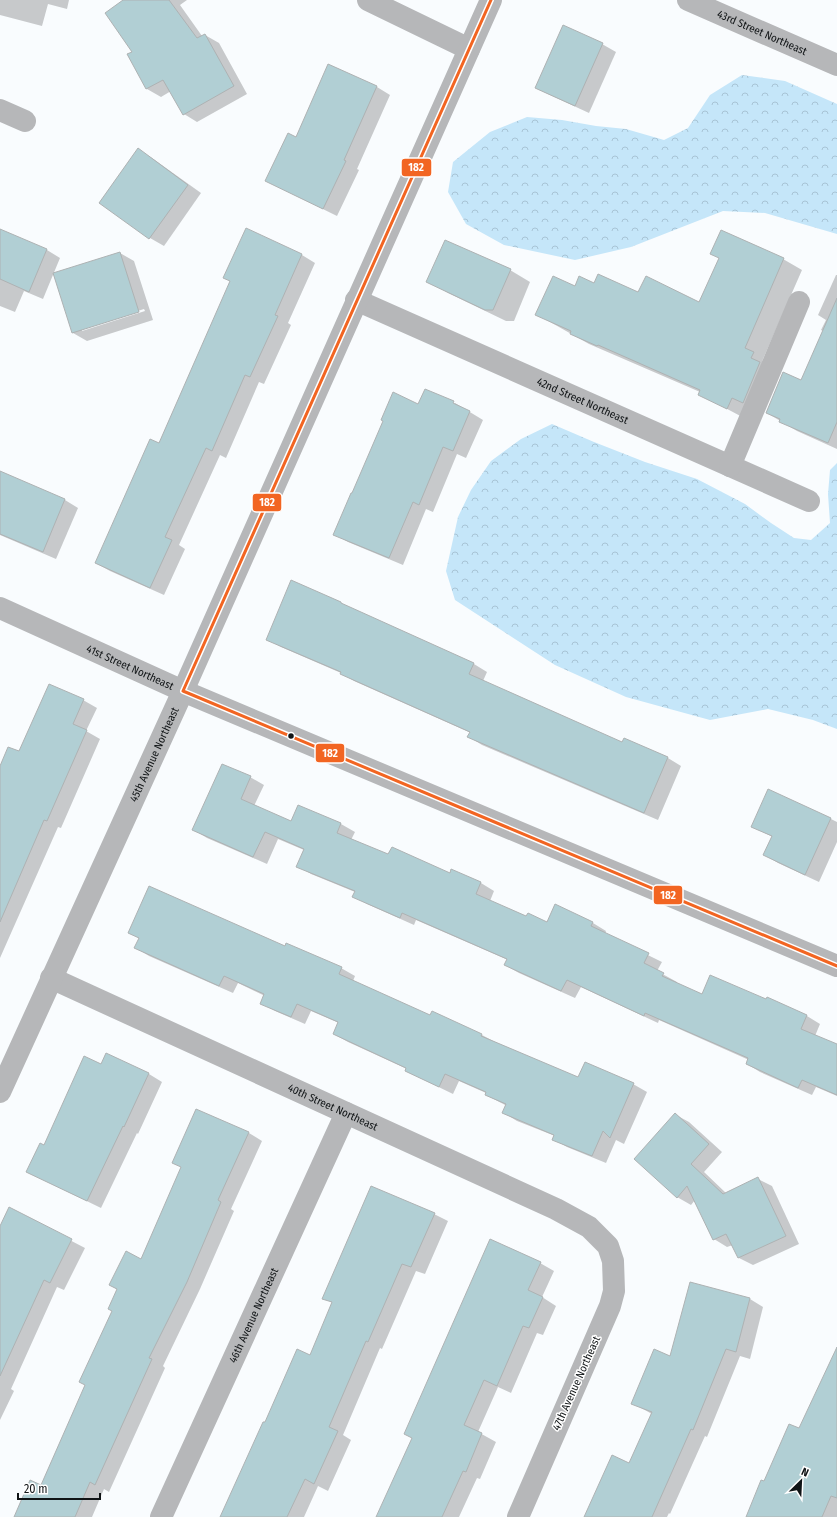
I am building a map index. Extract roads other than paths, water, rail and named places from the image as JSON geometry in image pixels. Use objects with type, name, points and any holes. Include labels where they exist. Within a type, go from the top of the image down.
[{"type":"street","points":[[368,0],[468,49]]},
{"type":"street","name":"45th Avenue Northeast","points":[[0,1092],[183,690],[491,0]]},
{"type":"street","name":"43rd Street Northeast","points":[[688,0],[837,64]]},
{"type":"street","points":[[0,110],[25,121]]},
{"type":"street","name":"42nd Street Northeast","points":[[356,300],[809,501]]},
{"type":"street","points":[[730,466],[799,302]]},
{"type":"street","name":"41st Street Northeast","points":[[0,608],[183,690],[837,966]]},
{"type":"street","name":"40th Street Northeast","points":[[51,978],[556,1209],[589,1227],[608,1246]]},
{"type":"street","name":"46th Avenue Northeast","points":[[161,1517],[346,1114]]},
{"type":"street","name":"47th Avenue Northeast","points":[[518,1517],[610,1306],[614,1291],[613,1261],[608,1246]]}]
